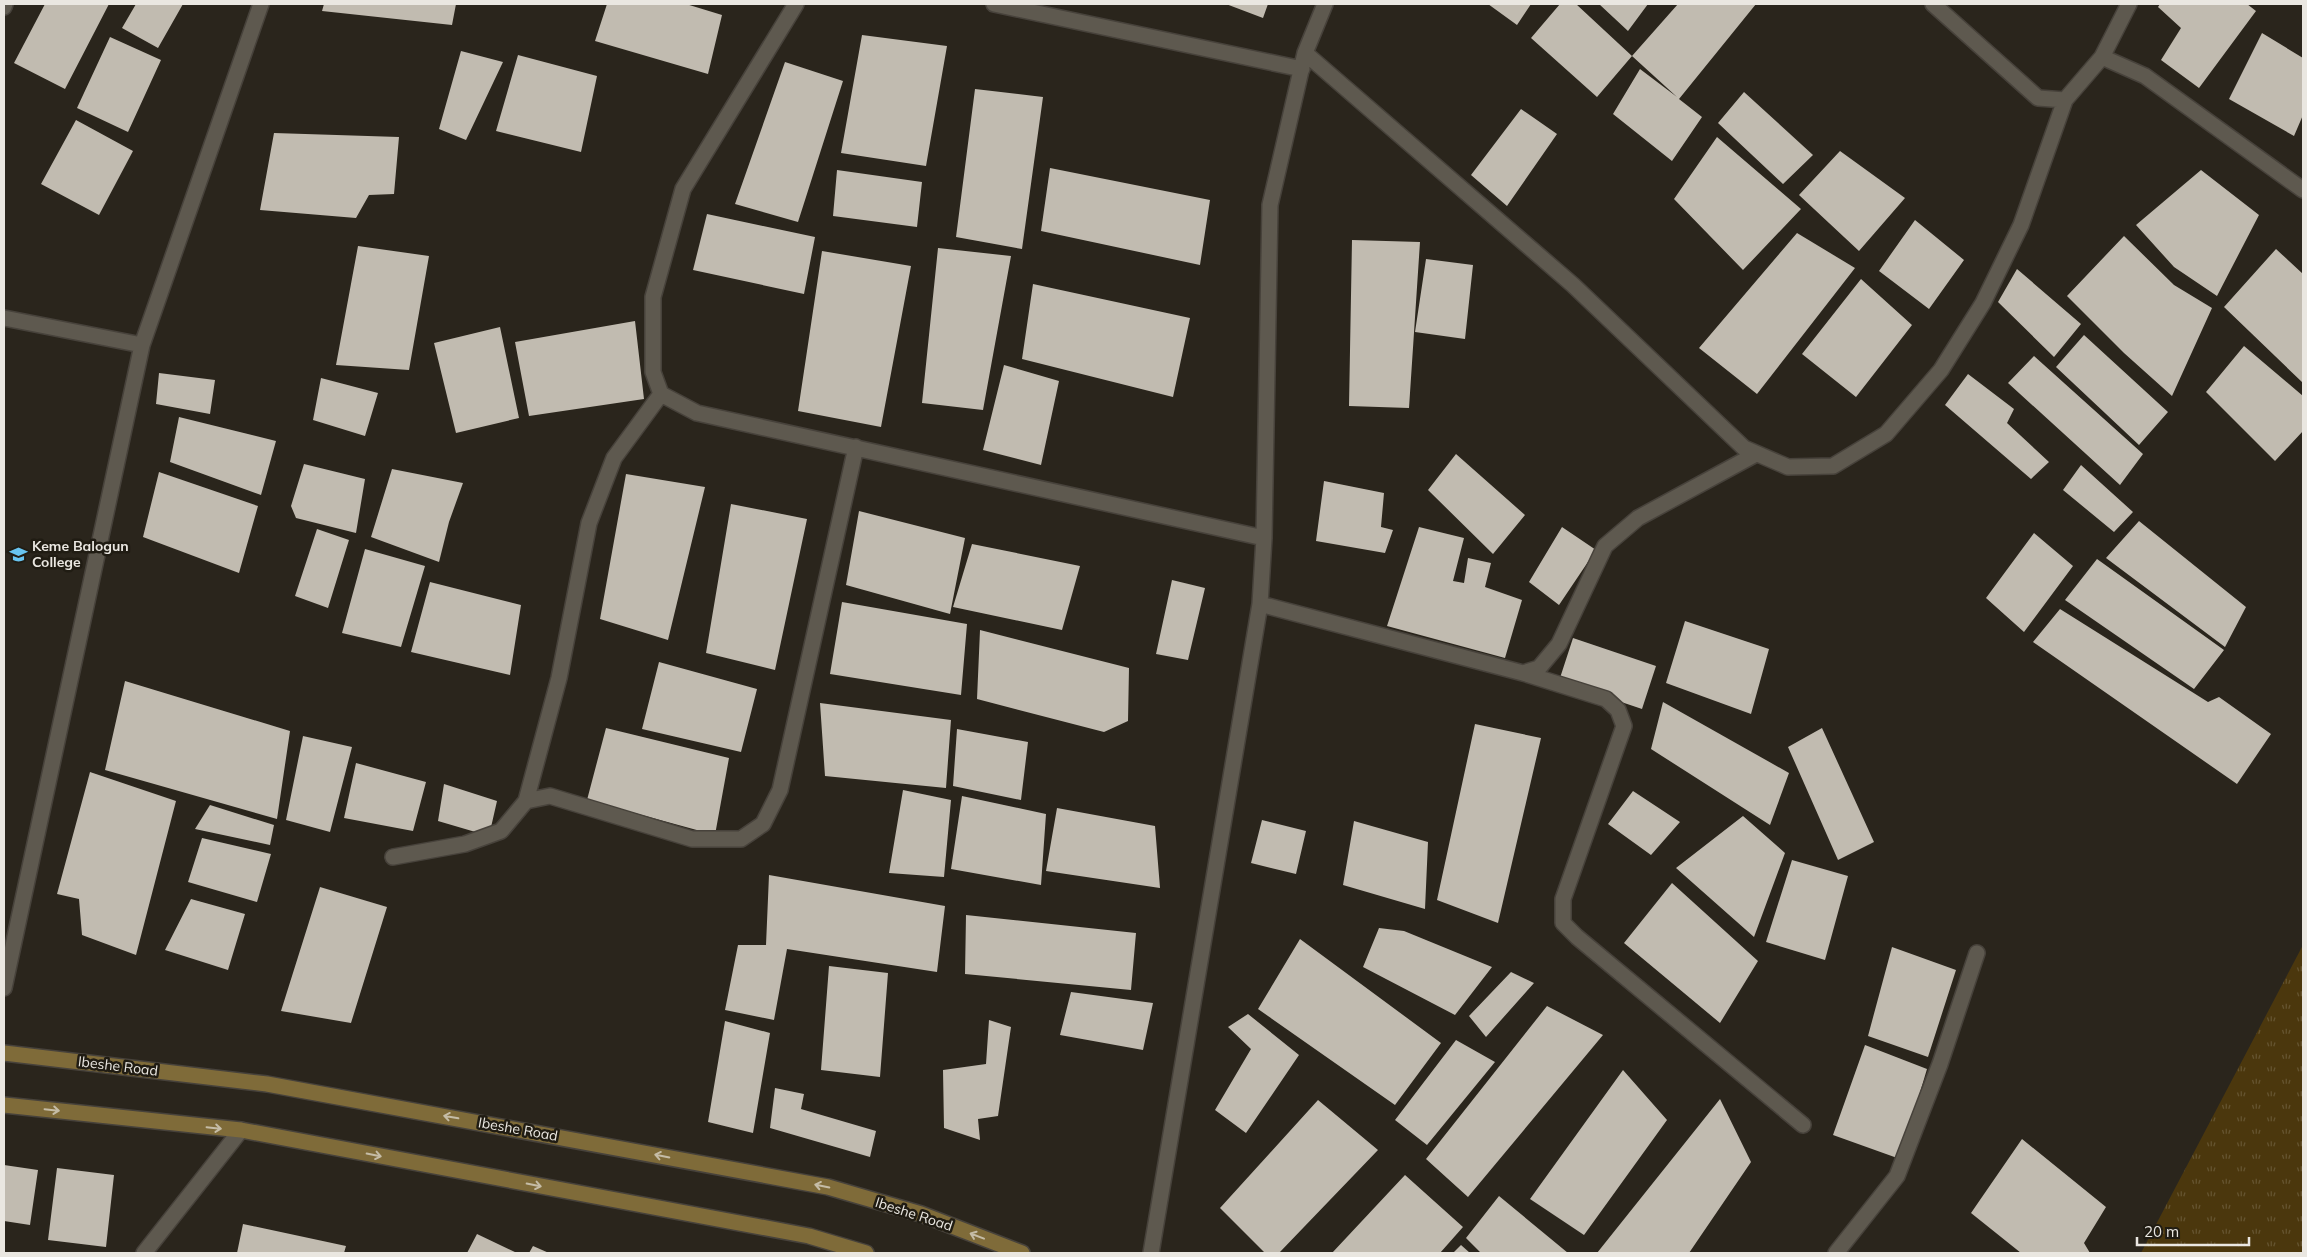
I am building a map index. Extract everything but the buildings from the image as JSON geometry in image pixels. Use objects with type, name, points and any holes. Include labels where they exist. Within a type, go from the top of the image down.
[{"type":"main road","name":"Ibeshe Road","points":[[4,1053],[267,1084],[828,1187],[922,1214],[1022,1253]]},
{"type":"main road","points":[[4,1105],[241,1130],[809,1236],[866,1253]]},
{"type":"street","points":[[4,988],[142,345],[261,4]]},
{"type":"street","points":[[796,4],[683,189],[653,298],[652,372],[661,394],[696,413],[1264,538]]},
{"type":"street","points":[[994,4],[1302,69]]},
{"type":"street","points":[[1152,1253],[1260,604],[1264,538],[1270,205],[1305,52],[1325,4]]},
{"type":"street","points":[[1933,4],[2038,98],[2065,100]]},
{"type":"street","points":[[1305,52],[1573,285],[1744,448],[1788,467],[1834,466],[1886,434],[1941,370],[1983,303],[2021,225],[2065,100],[2102,57],[2129,4]]},
{"type":"street","points":[[2102,57],[2145,76],[2303,190]]},
{"type":"street","points":[[4,318],[142,345]]},
{"type":"street","points":[[393,858],[465,844],[501,831],[526,801],[559,678],[589,523],[614,458],[661,394]]},
{"type":"street","points":[[526,801],[550,796],[692,839],[741,839],[763,824],[780,790],[856,447]]},
{"type":"street","points":[[1523,673],[1539,668],[1560,644],[1605,546],[1638,518],[1756,454]]},
{"type":"street","points":[[1260,604],[1523,673],[1606,699],[1618,710],[1624,726],[1563,899],[1563,923],[1576,937],[1804,1125]]},
{"type":"street","points":[[1836,1253],[1897,1176],[1940,1064],[1977,953]]},
{"type":"street","points":[[144,1253],[241,1130]]},
{"type":"green space","points":[[2303,945],[2303,1253],[2141,1253]]},
{"type":"place","name":"Keme Balogun College","points":[[18,554]]}]
